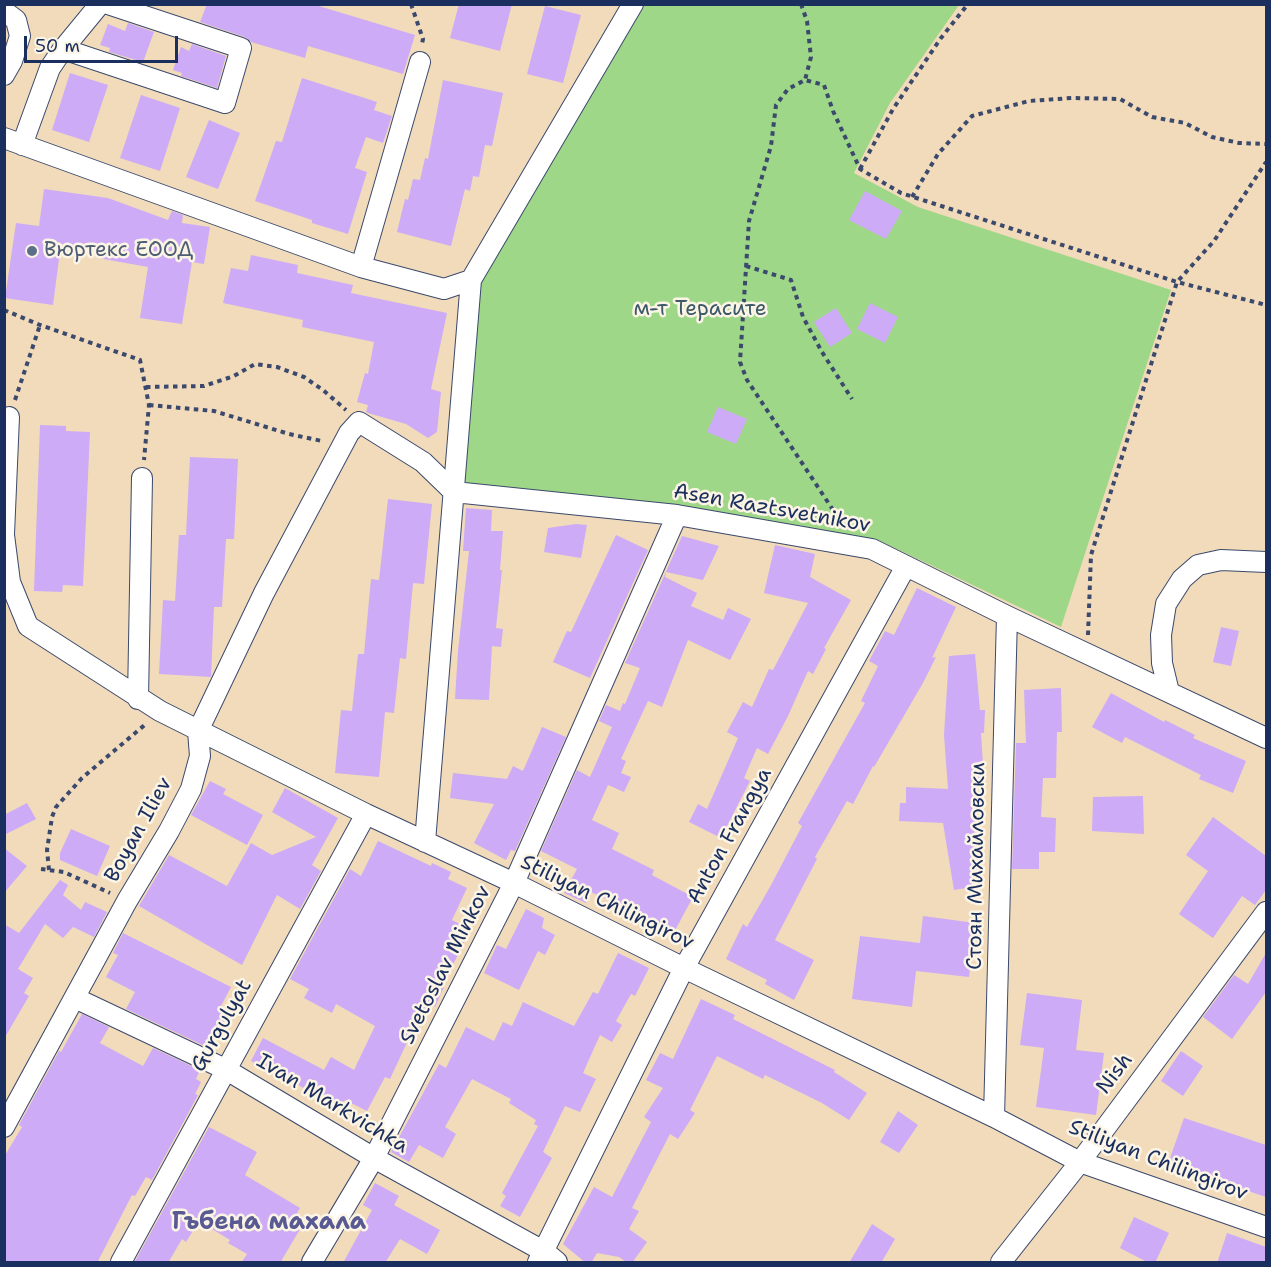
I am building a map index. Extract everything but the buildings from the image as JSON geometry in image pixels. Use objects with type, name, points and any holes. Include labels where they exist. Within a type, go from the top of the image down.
[{"type":"street","points":[[100,4],[50,68],[13,142],[361,267],[444,289],[471,280]]},
{"type":"street","points":[[63,49],[225,103],[241,48],[108,4]]},
{"type":"street","points":[[425,842],[471,280],[633,4]]},
{"type":"street","points":[[4,11],[16,20],[20,36],[12,61],[4,75]]},
{"type":"street","points":[[361,267],[420,62]]},
{"type":"street","name":"Stiliyan Chilingirov","points":[[9,417],[4,535],[10,582],[28,626],[138,699],[366,814],[514,883],[684,968],[994,1117],[1080,1162],[1266,1227]]},
{"type":"street","points":[[354,428],[423,462],[454,492]]},
{"type":"street","name":"Boyan Iliev","points":[[4,1127],[191,789],[200,756],[198,731],[264,594],[354,428]]},
{"type":"street","points":[[138,699],[142,478]]},
{"type":"street","name":"Asen Raztsvetnikov","points":[[454,492],[677,515],[872,549],[1007,616],[1266,738]]},
{"type":"street","name":"Svetoslav Minkov","points":[[312,1263],[374,1158],[514,883],[677,515]]},
{"type":"street","points":[[1169,692],[1162,663],[1161,634],[1167,604],[1182,579],[1198,565],[1221,560],[1266,562]]},
{"type":"street","name":"Anton Frangya","points":[[547,1259],[684,968],[906,566]]},
{"type":"street","name":"Стоян Михайловски","points":[[994,1117],[1007,616]]},
{"type":"street","name":"Gurgulyat","points":[[121,1263],[366,814]]},
{"type":"street","name":"Nish","points":[[1001,1263],[1080,1162],[1266,912]]},
{"type":"street","name":"Ivan Markvichka","points":[[75,998],[225,1069],[547,1259]]},
{"type":"path","points":[[411,4],[423,39],[420,62]]},
{"type":"path","points":[[801,4],[807,21],[812,57],[805,80]]},
{"type":"path","points":[[860,169],[893,109],[941,38],[968,4]]},
{"type":"path","points":[[858,548],[747,380],[740,362],[749,221],[771,146],[776,105],[788,89],[805,80],[824,85],[833,111],[860,169],[901,194],[1177,282],[1266,305]]},
{"type":"path","points":[[912,197],[938,154],[972,116],[1029,101],[1072,98],[1120,99],[1152,117],[1185,123],[1212,137],[1239,143],[1266,144]]},
{"type":"path","points":[[1088,654],[1091,555],[1177,282],[1214,241],[1266,162]]},
{"type":"path","points":[[746,266],[791,280],[803,317],[852,399]]},
{"type":"path","points":[[4,310],[140,360],[149,405],[142,478]]},
{"type":"path","points":[[9,417],[40,325]]},
{"type":"path","points":[[146,387],[204,386],[234,376],[255,364],[277,367],[304,377],[323,390],[354,428],[324,441],[289,434],[214,411],[149,405]]},
{"type":"path","points":[[49,870],[47,850],[52,817],[56,807],[82,778],[127,742],[160,711]]},
{"type":"path","points":[[40,869],[64,872],[127,901]]},
{"type":"green space","name":"м-т Терасите","points":[[633,5],[959,5],[890,103],[854,173],[918,207],[1171,290],[1061,627],[878,540],[461,487],[476,280]]},
{"type":"place","name":"Вюртекс ЕООД","points":[[32,251]]},
{"type":"district","name":"Гъбена махала","points":[[269,1223]]}]
